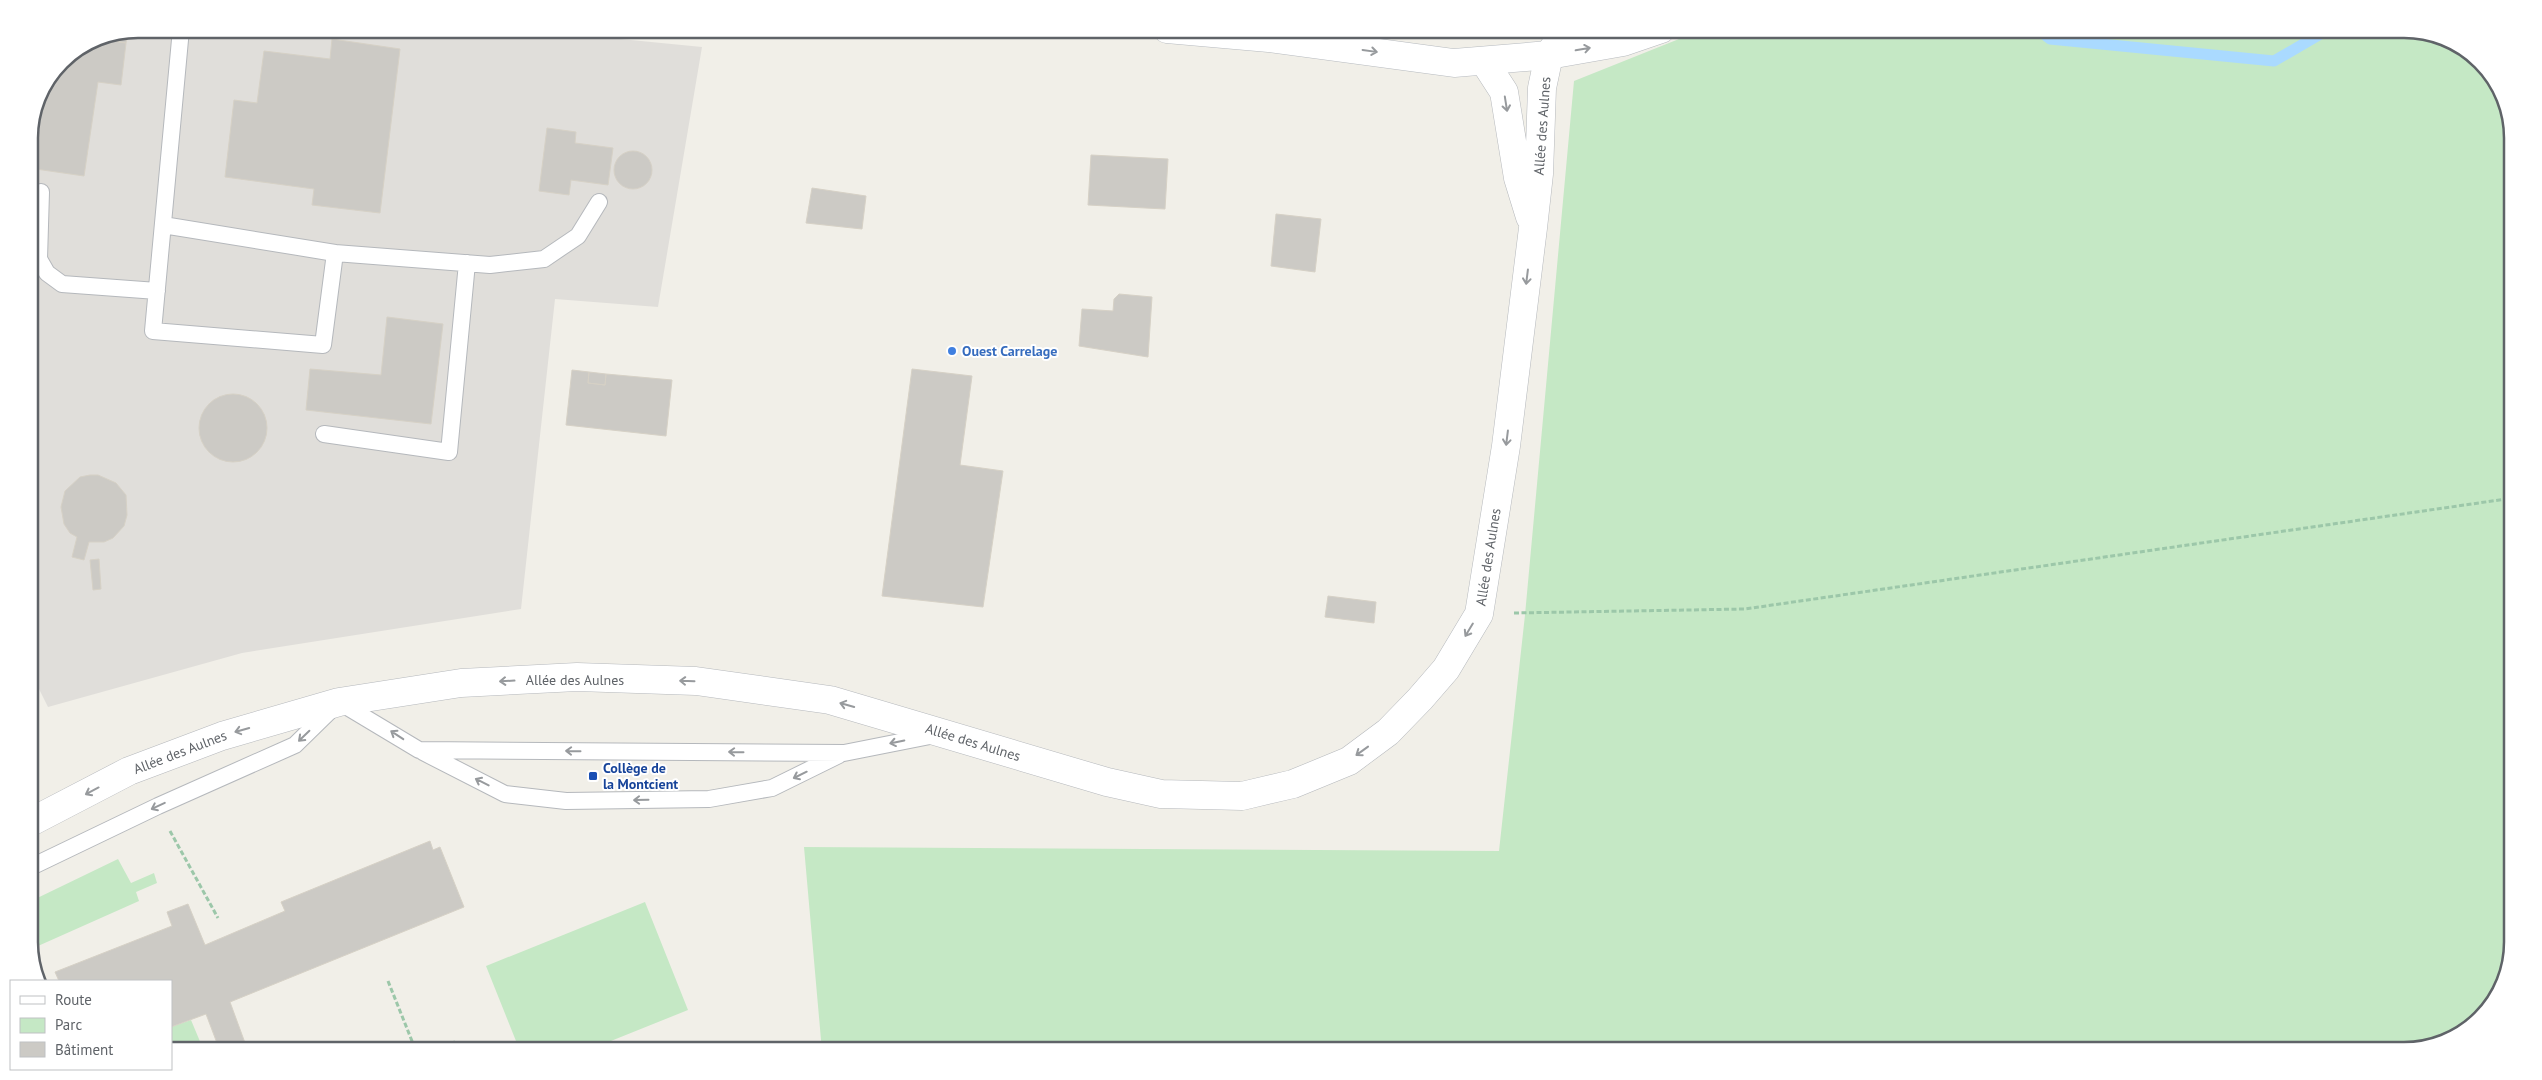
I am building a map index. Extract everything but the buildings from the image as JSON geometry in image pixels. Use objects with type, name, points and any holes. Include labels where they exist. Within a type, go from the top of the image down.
[{"type":"street","points":[[1269,38],[1454,63],[1549,55],[1623,42],[1635,38]]},
{"type":"street","name":"Allée des Aulnes","points":[[38,819],[129,771],[222,736],[339,702],[461,683],[577,677],[696,681],[830,700],[1107,782],[1152,792],[1242,796],[1293,784],[1349,761],[1388,732],[1446,669],[1479,614],[1506,446],[1533,228],[1539,174],[1542,88],[1549,55],[1560,38]]},
{"type":"street","name":"Allée des Aulnes","points":[[1484,61],[1504,92],[1518,178],[1533,228]]},
{"type":"lane","points":[[180,38],[153,331],[323,345],[336,253]]},
{"type":"lane","points":[[41,192],[39,259],[46,273],[62,284],[157,291]]},
{"type":"lane","points":[[163,225],[336,253],[490,265],[544,259],[578,236],[599,202]]},
{"type":"lane","points":[[324,434],[449,452],[467,263]]},
{"type":"lane","points":[[38,864],[158,806],[295,744],[339,702],[419,750],[505,794],[566,801],[709,799],[772,788],[844,753]]},
{"type":"lane","points":[[419,750],[844,753],[945,733]]},
{"type":"path","points":[[1479,614],[1745,609],[2504,499]]},
{"type":"path","points":[[158,806],[218,918]]},
{"type":"path","points":[[388,981],[412,1042]]},
{"type":"shaded area","points":[[125,38],[610,38],[702,47],[658,307],[555,299],[521,609],[242,653],[48,707],[38,687],[38,131],[39,118],[43,106],[51,88],[62,72],[88,51],[106,43]]},
{"type":"green space","points":[[1682,38],[2417,38],[2442,45],[2454,51],[2475,67],[2488,82],[2494,94],[2503,118],[2504,131],[2504,955],[2497,980],[2491,992],[2470,1018],[2448,1032],[2417,1042],[821,1042],[804,847],[1499,851],[1525,615],[1574,81]]},
{"type":"green space","points":[[118,859],[131,883],[154,873],[157,883],[136,892],[139,901],[38,946],[38,898]]},
{"type":"green space","points":[[645,902],[688,1010],[608,1042],[516,1042],[486,966]]},
{"type":"green space","points":[[191,1020],[200,1042],[172,1042],[172,1027]]},
{"type":"waterway","points":[[2049,38],[2274,61],[2314,38]]},
{"type":"place","name":"Ouest Carrelage","points":[[952,351]]},
{"type":"place","name":"Collège de la Montcient","points":[[593,776]]}]
